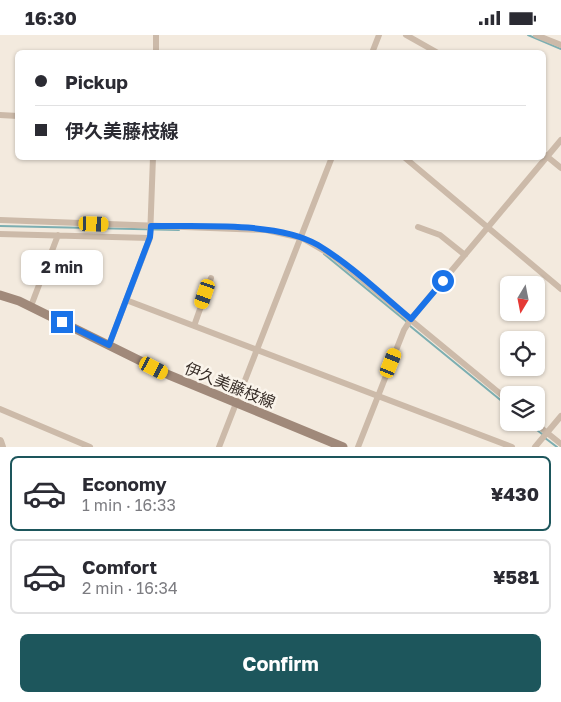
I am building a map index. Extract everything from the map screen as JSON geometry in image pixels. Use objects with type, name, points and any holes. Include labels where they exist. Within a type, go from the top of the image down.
[{"type":"main road","name":"伊久美藤枝線","points":[[0,295],[31,306],[168,375],[343,447]]},
{"type":"street","points":[[156,35],[156,50]]},
{"type":"street","points":[[373,50],[379,35]]},
{"type":"street","points":[[406,35],[433,50]]},
{"type":"street","points":[[536,35],[561,45]]},
{"type":"street","points":[[0,115],[15,115]]},
{"type":"street","points":[[561,140],[546,155],[561,168]]},
{"type":"street","points":[[109,345],[150,237],[153,160]]},
{"type":"street","points":[[220,447],[331,160]]},
{"type":"street","points":[[408,160],[561,289]]},
{"type":"street","points":[[358,447],[404,330],[411,319],[488,228],[542,160]]},
{"type":"street","points":[[0,220],[248,229],[302,238],[333,256],[500,393]]},
{"type":"street","points":[[418,227],[440,235],[465,255]]},
{"type":"street","points":[[0,233],[150,237]]},
{"type":"street","points":[[31,306],[58,235]]},
{"type":"street","points":[[194,326],[211,278]]},
{"type":"street","points":[[126,300],[512,447]]},
{"type":"street","points":[[0,409],[90,447]]},
{"type":"street","points":[[536,446],[561,416]]},
{"type":"street","points":[[545,431],[561,444]]},
{"type":"street","points":[[0,441],[2,447]]},
{"type":"waterway","points":[[528,35],[561,49]]},
{"type":"waterway","points":[[0,226],[179,230]]},
{"type":"waterway","points":[[324,254],[407,322]]},
{"type":"waterway","points":[[410,326],[500,400]]},
{"type":"waterway","points":[[538,431],[542,434]]},
{"type":"waterway","points":[[545,438],[557,447]]},
{"type":"route","points":[[62,322],[109,345],[150,237],[151,226],[266,230],[302,238],[317,244],[411,319],[443,281]]}]
